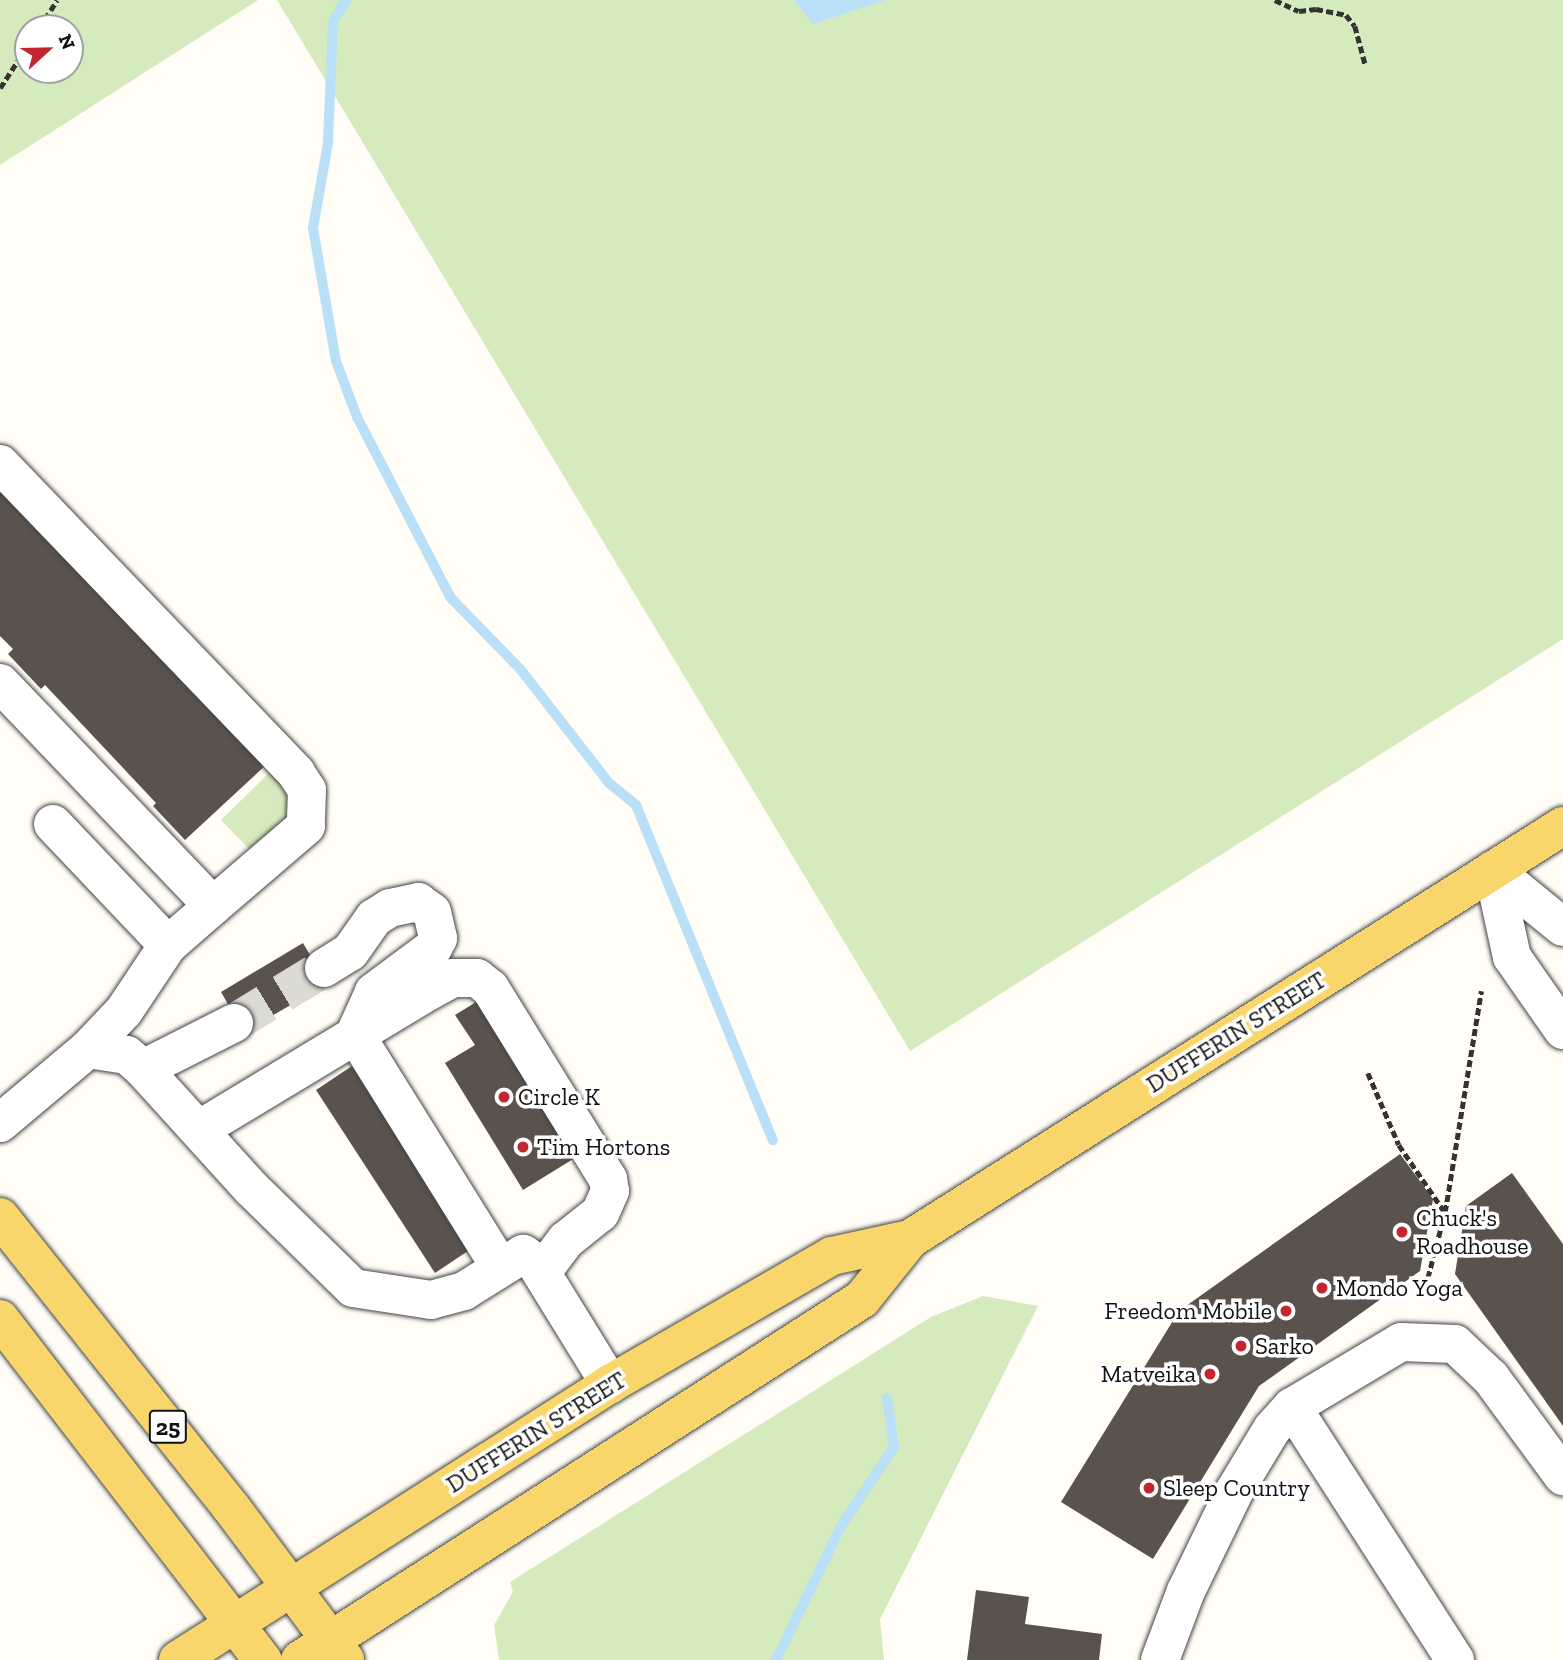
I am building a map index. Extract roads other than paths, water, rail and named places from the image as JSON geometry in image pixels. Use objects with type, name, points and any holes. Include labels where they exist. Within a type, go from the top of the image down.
[{"type":"main road","name":"DUFFERIN STREET","points":[[325,1654],[862,1298],[910,1239],[1563,826]]},
{"type":"main road","name":"25","points":[[0,1217],[291,1587],[325,1654]]},
{"type":"main road","name":"DUFFERIN STREET","points":[[178,1660],[610,1384],[832,1256],[910,1239]]},
{"type":"main road","points":[[0,1319],[263,1660]]},
{"type":"street","points":[[0,464],[296,773],[307,790],[306,826],[168,945],[124,1011],[88,1049],[0,1123]]},
{"type":"street","points":[[0,683],[213,906]]},
{"type":"street","points":[[53,824],[168,945]]},
{"type":"street","points":[[1493,870],[1563,928]]},
{"type":"street","points":[[1493,870],[1513,957],[1563,1030]]},
{"type":"street","points":[[324,968],[350,951],[374,918],[390,908],[418,902],[432,912],[438,938],[433,948],[374,992],[355,1034]]},
{"type":"street","points":[[200,1129],[355,1034],[453,978],[477,978],[490,988],[603,1166],[610,1191],[600,1213],[566,1240],[541,1273]]},
{"type":"street","points":[[143,1069],[234,1023]]},
{"type":"street","points":[[355,1034],[500,1267]]},
{"type":"street","points":[[88,1049],[127,1055],[143,1069],[200,1129],[251,1189],[353,1288],[431,1300],[464,1291],[523,1254],[541,1273],[610,1384]]},
{"type":"street","points":[[1160,1660],[1186,1591],[1235,1490],[1272,1429],[1292,1407],[1402,1342],[1455,1344],[1492,1378],[1563,1476]]},
{"type":"street","points":[[1292,1407],[1455,1660]]},
{"type":"water","points":[[794,0],[886,0],[813,24]]},
{"type":"waterway","points":[[346,0],[333,22],[328,143],[313,228],[336,361],[357,417],[451,598],[521,670],[609,783],[636,805],[773,1140]]},
{"type":"waterway","points":[[776,1660],[841,1526],[894,1447],[887,1398]]},
{"type":"tunnel","points":[[234,1023],[324,968]]},
{"type":"place","name":"Circle K","points":[[504,1097]]},
{"type":"place","name":"Tim Hortons","points":[[523,1147]]},
{"type":"place","name":"Chuck's Roadhouse","points":[[1402,1232]]},
{"type":"place","name":"Mondo Yoga","points":[[1322,1288]]},
{"type":"place","name":"Freedom Mobile","points":[[1286,1311]]},
{"type":"place","name":"Sarko","points":[[1241,1346]]},
{"type":"place","name":"Matveika","points":[[1210,1374]]},
{"type":"place","name":"Sleep Country","points":[[1149,1488]]}]
